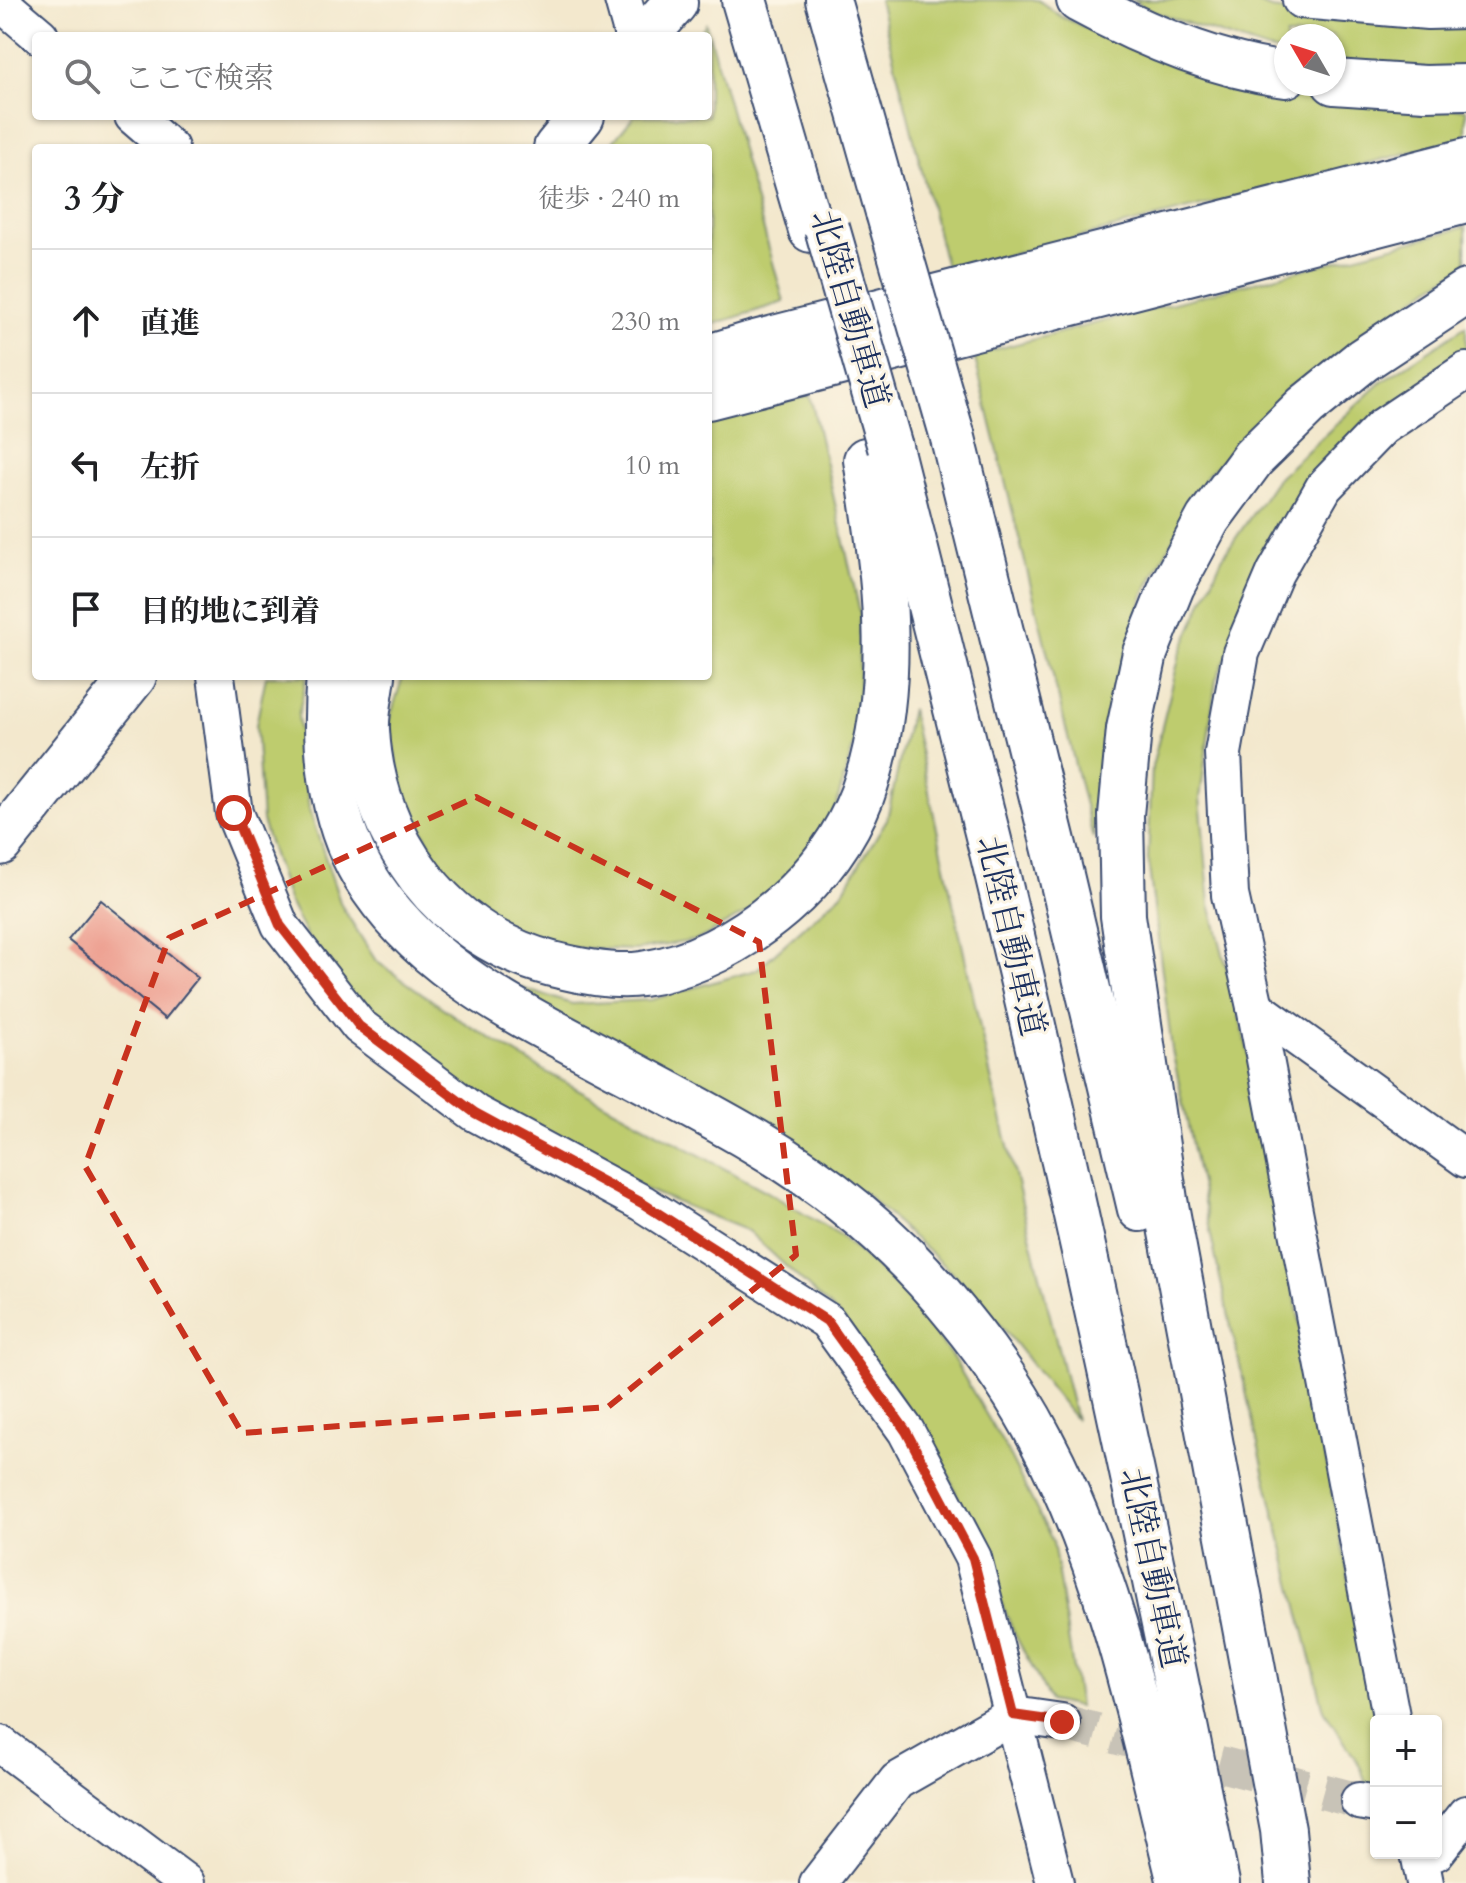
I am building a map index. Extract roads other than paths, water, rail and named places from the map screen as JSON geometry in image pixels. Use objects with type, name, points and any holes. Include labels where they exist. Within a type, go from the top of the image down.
[{"type":"main road","points":[[744,0],[819,229]]},
{"type":"main road","name":"北陸自動車道","points":[[761,0],[877,449],[993,856],[1077,1218],[1157,1585],[1217,1883]]},
{"type":"main road","name":"北陸自動車道","points":[[828,0],[952,434],[1053,839],[1139,1201],[1281,1883]]},
{"type":"main road","points":[[1079,0],[1122,24],[1194,52],[1274,72]]},
{"type":"main road","points":[[650,32],[675,3]]},
{"type":"main road","points":[[1346,83],[1425,88],[1466,87]]},
{"type":"main road","points":[[559,144],[579,120]]},
{"type":"main road","points":[[712,356],[1466,161]]},
{"type":"main road","points":[[712,396],[1466,201]]},
{"type":"main road","points":[[1288,1883],[1283,1830],[1165,1200],[1123,916],[1121,815],[1129,729],[1145,653],[1172,586],[1208,519],[1253,458],[1306,406],[1363,360],[1466,292]]},
{"type":"main road","points":[[373,680],[367,728],[375,785],[395,839],[426,887],[472,928],[524,957],[581,972],[640,974],[700,959],[752,932],[798,892],[838,845],[862,794],[878,732],[885,669],[886,612],[879,538],[877,449]]},
{"type":"main road","points":[[0,843],[131,680]]},
{"type":"main road","points":[[329,680],[325,727],[330,776],[340,815],[362,873],[390,911],[430,952],[472,987],[756,1142],[808,1174],[860,1215],[912,1263],[959,1318],[1003,1379],[1041,1439],[1065,1491],[1105,1598],[1138,1710],[1180,1883]]},
{"type":"street","points":[[623,0],[632,32]]},
{"type":"street","points":[[1301,0],[1428,11],[1466,10]]},
{"type":"street","points":[[0,2],[35,32]]},
{"type":"street","points":[[138,120],[165,144]]},
{"type":"street","points":[[1391,1715],[1255,1007],[1230,895],[1223,753],[1241,653],[1275,573],[1324,487],[1382,427],[1466,371]]},
{"type":"street","points":[[217,680],[234,813],[280,925],[359,1026],[475,1113],[642,1203],[827,1321],[906,1431],[973,1558],[1055,1883]]},
{"type":"street","points":[[1255,1007],[1466,1159]]},
{"type":"street","points":[[818,1883],[897,1781],[1013,1715],[1062,1722]]},
{"type":"street","points":[[0,1744],[186,1883]]},
{"type":"street","points":[[1428,1862],[1466,1814]]},
{"type":"tunnel","points":[[1062,1722],[1359,1801]]}]
